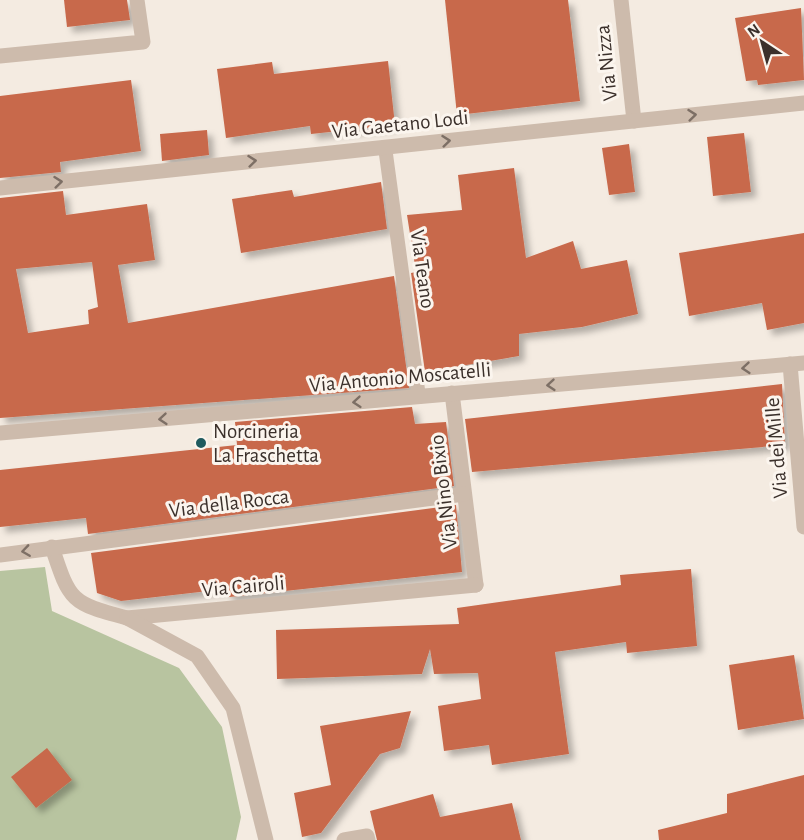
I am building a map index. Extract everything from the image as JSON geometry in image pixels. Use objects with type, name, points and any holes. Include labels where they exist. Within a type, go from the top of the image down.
[{"type":"street","points":[[0,56],[143,42],[137,0]]},
{"type":"street","name":"Via Nizza","points":[[621,0],[634,121]]},
{"type":"street","name":"Via Gaetano Lodi","points":[[0,188],[804,103]]},
{"type":"street","name":"Via Antonio Moscatelli","points":[[0,433],[797,364]]},
{"type":"street","name":"Via dei Mille","points":[[797,364],[804,527]]},
{"type":"street","name":"Via Nino Bixio","points":[[452,393],[476,585]]},
{"type":"street","name":"Via della Rocca","points":[[0,555],[464,494]]},
{"type":"street","name":"Via Cairoli","points":[[52,547],[66,590],[87,607],[127,618],[476,585]]},
{"type":"street","points":[[127,618],[197,656],[233,708],[266,840]]},
{"type":"street","points":[[344,840],[367,836],[368,840]]},
{"type":"lane","name":"Via Teano","points":[[385,147],[419,397]]},
{"type":"green space","points":[[45,567],[52,611],[179,668],[222,727],[241,817],[236,840],[0,840],[0,571]]},
{"type":"building","points":[[64,0],[127,0],[130,20],[67,27]]},
{"type":"building","points":[[445,0],[568,0],[580,101],[457,115]]},
{"type":"building","points":[[801,8],[804,80],[758,85],[757,80],[746,81],[735,18]]},
{"type":"building","points":[[388,61],[395,125],[311,134],[310,126],[226,138],[217,69],[272,62],[274,74]]},
{"type":"building","points":[[131,80],[141,151],[60,162],[61,172],[0,178],[0,96]]},
{"type":"building","points":[[207,130],[209,155],[162,161],[160,134]]},
{"type":"building","points":[[744,133],[751,192],[713,196],[707,137]]},
{"type":"building","points":[[629,144],[635,192],[609,195],[602,148]]},
{"type":"building","points":[[514,168],[526,258],[573,241],[581,269],[627,260],[638,314],[582,327],[519,334],[519,356],[425,372],[411,273],[416,272],[407,215],[462,210],[458,175]]},
{"type":"building","points":[[381,182],[387,229],[241,253],[232,199],[292,190],[294,197]]},
{"type":"building","points":[[63,191],[66,215],[147,204],[155,260],[118,265],[128,323],[394,276],[409,388],[0,418],[0,198]],"holes":[[[92,262],[98,307],[88,310],[89,324],[28,333],[16,269]]]},
{"type":"building","points":[[804,233],[804,323],[767,330],[762,303],[689,316],[679,253]]},
{"type":"building","points":[[782,384],[785,445],[472,472],[465,419]]},
{"type":"building","points":[[412,407],[415,424],[446,422],[454,486],[88,534],[86,518],[0,527],[0,470],[237,445],[235,422]]},
{"type":"building","points":[[456,505],[462,572],[229,597],[226,589],[121,601],[97,593],[91,553]]},
{"type":"building","points":[[691,569],[697,646],[627,653],[626,642],[555,652],[569,754],[492,765],[489,745],[444,751],[438,706],[481,699],[478,673],[434,674],[430,649],[422,674],[277,679],[276,630],[459,624],[457,608],[621,585],[620,575]]},
{"type":"building","points":[[794,655],[804,719],[738,730],[729,665]]},
{"type":"building","points":[[411,711],[400,748],[380,754],[321,833],[302,837],[294,793],[331,785],[320,726]]},
{"type":"building","points":[[47,748],[72,780],[36,808],[11,777]]},
{"type":"building","points":[[804,775],[804,840],[659,840],[658,830],[727,813],[727,794]]},
{"type":"building","points":[[433,794],[440,817],[512,803],[521,840],[377,840],[370,811]]},
{"type":"place","name":"Norcineria La Fraschetta","points":[[201,443]]}]
